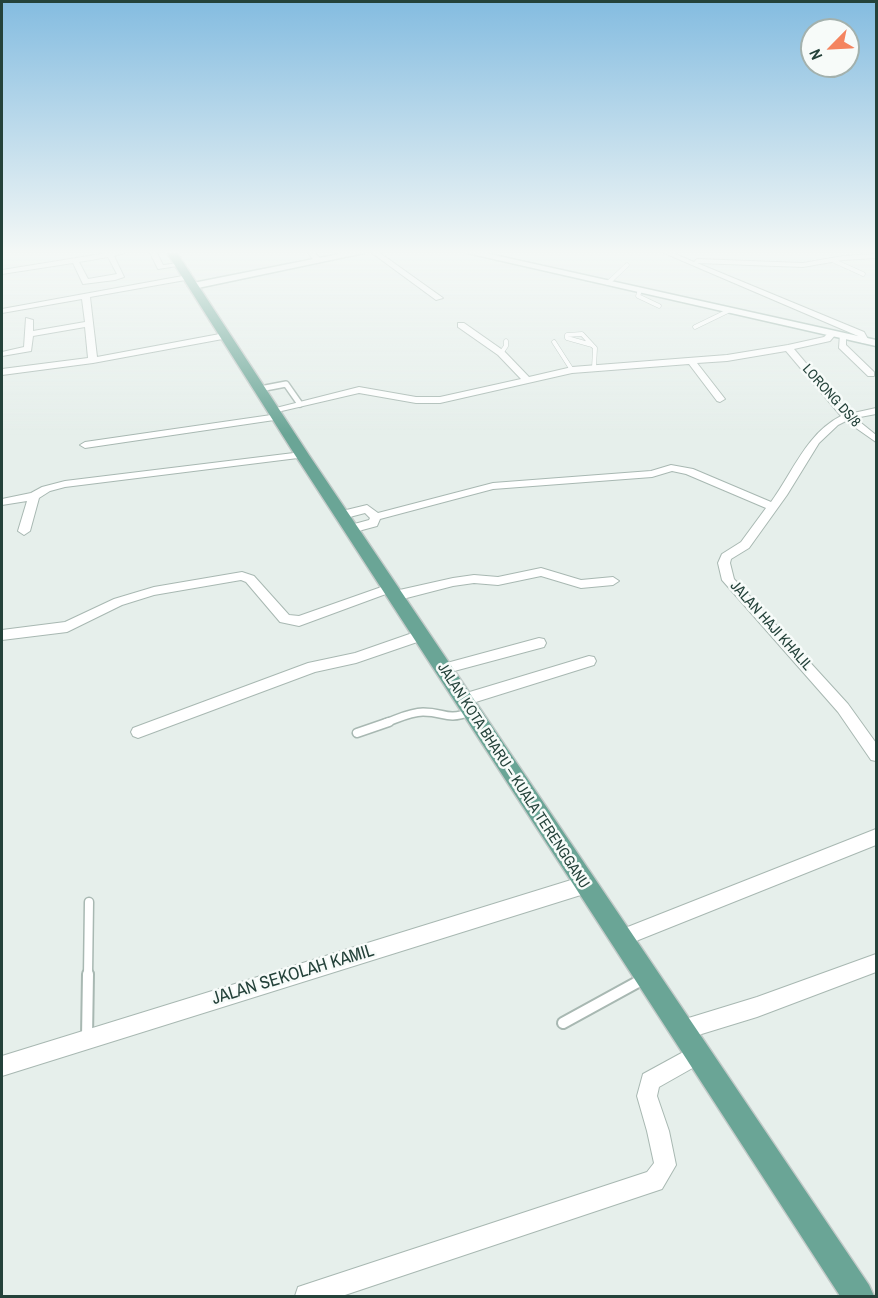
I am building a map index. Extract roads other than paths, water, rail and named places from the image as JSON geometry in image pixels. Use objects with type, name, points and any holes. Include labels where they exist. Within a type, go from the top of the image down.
[{"type":"main road","name":"JALAN KOTA BHARU – KUALA TERENGGANU","points":[[211,314],[584,885],[647,976],[858,1296]]},
{"type":"main road","points":[[745,314],[876,343]]},
{"type":"street","points":[[88,314],[93,360]]},
{"type":"street","points":[[812,314],[861,334],[865,341]]},
{"type":"street","points":[[2,354],[28,349],[29,320]]},
{"type":"street","points":[[28,334],[89,324]]},
{"type":"street","points":[[461,325],[501,353],[528,381]]},
{"type":"street","points":[[85,445],[275,413],[300,404],[359,390],[416,400],[440,400],[572,370],[692,362],[788,348],[838,335],[842,346],[871,374]]},
{"type":"street","points":[[2,372],[93,360],[225,336]]},
{"type":"street","name":"LORONG DS/8","points":[[788,348],[848,417],[876,440]]},
{"type":"street","points":[[692,362],[720,399]]},
{"type":"street","points":[[848,417],[876,411]]},
{"type":"street","name":"JALAN HAJI KHALIL","points":[[848,417],[835,423],[815,441],[773,507],[745,545],[726,557],[724,570],[728,580],[843,708],[876,755]]},
{"type":"street","points":[[2,502],[34,496],[46,489],[65,484],[302,455]]},
{"type":"street","points":[[346,522],[373,523],[376,517],[493,486],[652,474],[671,468],[704,476],[773,507]]},
{"type":"street","points":[[24,531],[34,496]]},
{"type":"street","points":[[346,522],[367,509],[376,517]]},
{"type":"street","points":[[2,634],[67,627],[127,599],[154,591],[242,576],[250,579],[285,619],[298,621],[392,592],[474,579],[498,581],[541,572],[581,584],[613,581]]},
{"type":"street","points":[[138,732],[313,667],[356,658],[421,635]]},
{"type":"street","points":[[442,669],[538,643]]},
{"type":"street","points":[[467,706],[589,661]]},
{"type":"street","points":[[621,938],[876,837]]},
{"type":"street","name":"JALAN SEKOLAH KAMIL","points":[[2,1066],[584,885]]},
{"type":"street","points":[[682,1030],[758,1007],[876,963]]},
{"type":"street","points":[[307,1296],[654,1181],[665,1165],[647,1096],[650,1081],[698,1054]]},
{"type":"lane","points":[[695,327],[723,314]]},
{"type":"lane","points":[[592,345],[567,338],[567,335],[582,334],[595,348],[594,368]]},
{"type":"lane","points":[[501,353],[506,346],[506,341]]},
{"type":"lane","points":[[554,342],[572,370]]},
{"type":"lane","points":[[260,389],[286,384],[300,404]]},
{"type":"lane","points":[[357,733],[414,713],[425,712],[454,718],[467,706]]},
{"type":"lane","points":[[87,1040],[89,902]]},
{"type":"lane","points":[[563,1023],[647,976]]}]
